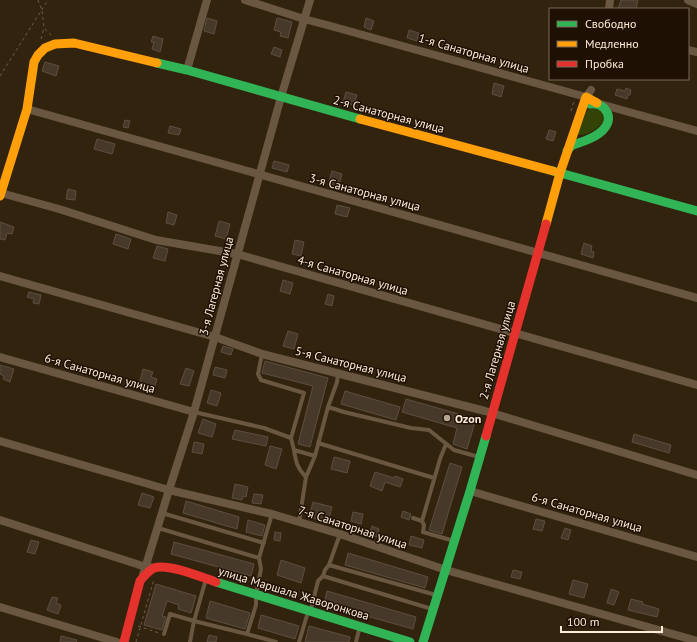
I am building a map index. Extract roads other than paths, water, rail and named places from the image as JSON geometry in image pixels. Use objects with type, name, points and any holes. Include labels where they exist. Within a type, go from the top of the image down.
[{"type":"street","points":[[187,70],[208,0]]},
{"type":"street","name":"1-я Санаторная улица","points":[[245,0],[304,19],[588,93],[597,103],[697,130]]},
{"type":"street","name":"3-я Лагерная улица","points":[[124,642],[139,585],[146,567],[168,490],[194,412],[259,175],[310,0]]},
{"type":"street","points":[[688,0],[697,4]]},
{"type":"street","name":"2-я Санаторная улица","points":[[1,194],[27,109],[34,62],[45,48],[59,44],[74,43],[187,70],[697,212]]},
{"type":"street","name":"2-я Лагерная улица","points":[[423,642],[470,491],[560,173],[580,112],[588,93]]},
{"type":"street","points":[[568,151],[574,145],[590,139],[600,132],[606,126],[609,118],[606,109],[597,103],[587,104],[580,112]]},
{"type":"street","name":"3-я Санаторная улица","points":[[27,109],[697,298]]},
{"type":"street","name":"4-я Санаторная улица","points":[[1,194],[59,209],[156,240],[237,254],[697,385]]},
{"type":"street","name":"5-я Санаторная улица","points":[[0,276],[215,337],[262,354],[491,413],[697,475]]},
{"type":"street","name":"6-я Санаторная улица","points":[[0,357],[194,412]]},
{"type":"street","name":"7-я Санаторная улица","points":[[0,441],[168,490],[272,514],[340,534],[446,570],[697,641]]},
{"type":"street","name":"6-я Санаторная улица","points":[[470,491],[697,557]]},
{"type":"street","points":[[0,520],[146,567],[161,567]]},
{"type":"street","points":[[142,577],[150,570],[161,567]]},
{"type":"street","name":"улица Маршала Жаворонкова","points":[[161,567],[172,568],[206,578],[410,642]]},
{"type":"street","points":[[0,607],[117,642]]},
{"type":"lane","points":[[262,354],[258,374],[261,380],[304,393],[291,438],[296,463],[299,470],[306,477]]},
{"type":"lane","points":[[299,522],[306,477],[315,456],[328,407],[337,382],[338,373]]},
{"type":"lane","points":[[328,407],[411,428],[429,430],[454,450],[479,457]]},
{"type":"lane","points":[[194,412],[264,428],[291,438]]},
{"type":"lane","points":[[318,443],[434,478]]},
{"type":"lane","points":[[446,444],[434,478],[422,521],[424,525],[423,532],[455,541]]},
{"type":"lane","points":[[294,450],[315,456]]},
{"type":"lane","points":[[162,513],[264,543]]},
{"type":"lane","points":[[247,634],[256,605],[256,594],[261,569],[259,558],[272,514]]},
{"type":"lane","points":[[413,518],[422,521]]},
{"type":"lane","points":[[158,528],[259,558]]},
{"type":"lane","points":[[299,642],[318,581],[323,576],[329,565],[340,534]]},
{"type":"lane","points":[[329,565],[438,595]]},
{"type":"lane","points":[[323,576],[433,610]]},
{"type":"lane","points":[[190,642],[194,621],[206,578]]},
{"type":"lane","points":[[164,634],[170,614],[276,642]]},
{"type":"lane","points":[[356,642],[360,626]]},
{"type":"place","name":"Ozon","points":[[447,418]]}]
